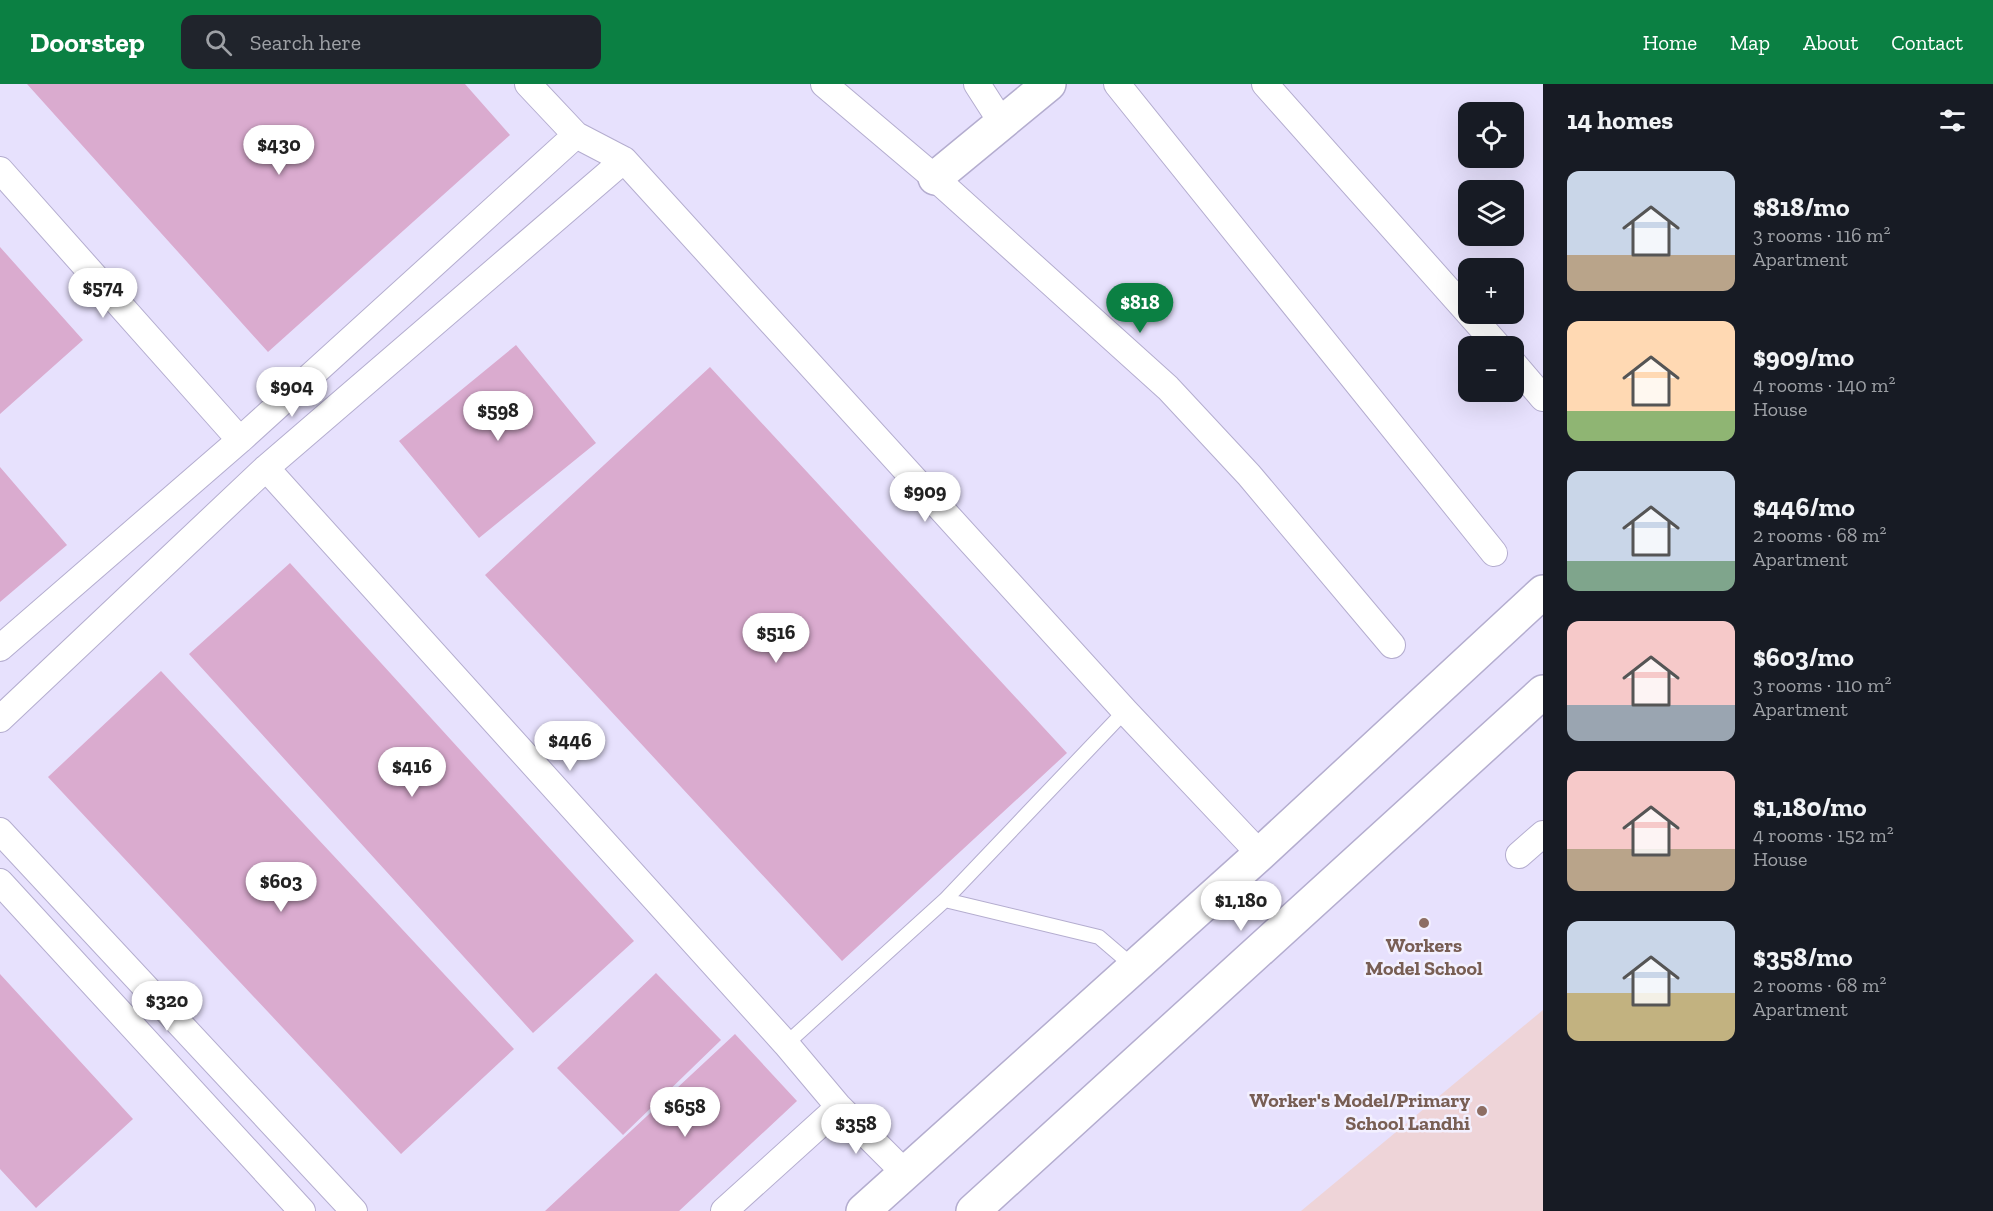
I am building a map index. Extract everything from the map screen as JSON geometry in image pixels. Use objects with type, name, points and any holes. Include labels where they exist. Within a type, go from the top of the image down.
[{"type":"street","points":[[528,84],[576,135],[624,160],[1125,711],[1260,854]]},
{"type":"street","points":[[824,84],[935,178],[1168,388],[1249,475],[1392,645]]},
{"type":"street","points":[[977,84],[1002,123]]},
{"type":"street","points":[[935,178],[1049,84]]},
{"type":"street","points":[[1117,84],[1494,553]]},
{"type":"street","points":[[1266,84],[1489,336]]},
{"type":"street","points":[[0,648],[240,440],[576,135]]},
{"type":"street","points":[[0,719],[266,468],[624,160]]},
{"type":"street","points":[[0,170],[240,440]]},
{"type":"street","points":[[1524,376],[1543,398]]},
{"type":"street","points":[[266,468],[786,1044],[839,1107],[905,1173]]},
{"type":"street","points":[[863,1211],[1260,854],[1543,592]]},
{"type":"street","points":[[973,1211],[1543,692]]},
{"type":"street","points":[[0,831],[354,1211]]},
{"type":"street","points":[[1519,855],[1543,834]]},
{"type":"street","points":[[0,882],[302,1211]]},
{"type":"street","points":[[724,1211],[839,1107]]},
{"type":"lane","points":[[786,1044],[945,900],[1125,711]]},
{"type":"lane","points":[[945,900],[1099,937],[1134,967]]},
{"type":"shaded area","name":"Worker's Model/Primary School Landhi","points":[[1543,1010],[1543,1211],[1301,1211]]},
{"type":"building","points":[[27,84],[465,84],[510,135],[268,352]]},
{"type":"building","points":[[0,247],[83,340],[0,414]]},
{"type":"building","points":[[516,345],[596,443],[479,538],[399,441]]},
{"type":"building","points":[[710,367],[1067,753],[842,961],[485,575]]},
{"type":"building","points":[[0,467],[67,545],[0,602]]},
{"type":"building","points":[[290,563],[634,941],[533,1033],[189,654]]},
{"type":"building","points":[[161,671],[514,1049],[401,1154],[48,777]]},
{"type":"building","points":[[656,973],[721,1040],[623,1135],[557,1068]]},
{"type":"building","points":[[0,974],[133,1119],[36,1208],[0,1169]]},
{"type":"building","points":[[735,1034],[797,1101],[679,1211],[545,1211]]},
{"type":"place","name":"Workers Model School","points":[[1424,923]]},
{"type":"place","name":"Worker's Model/Primary School Landhi","points":[[1482,1111]]}]
